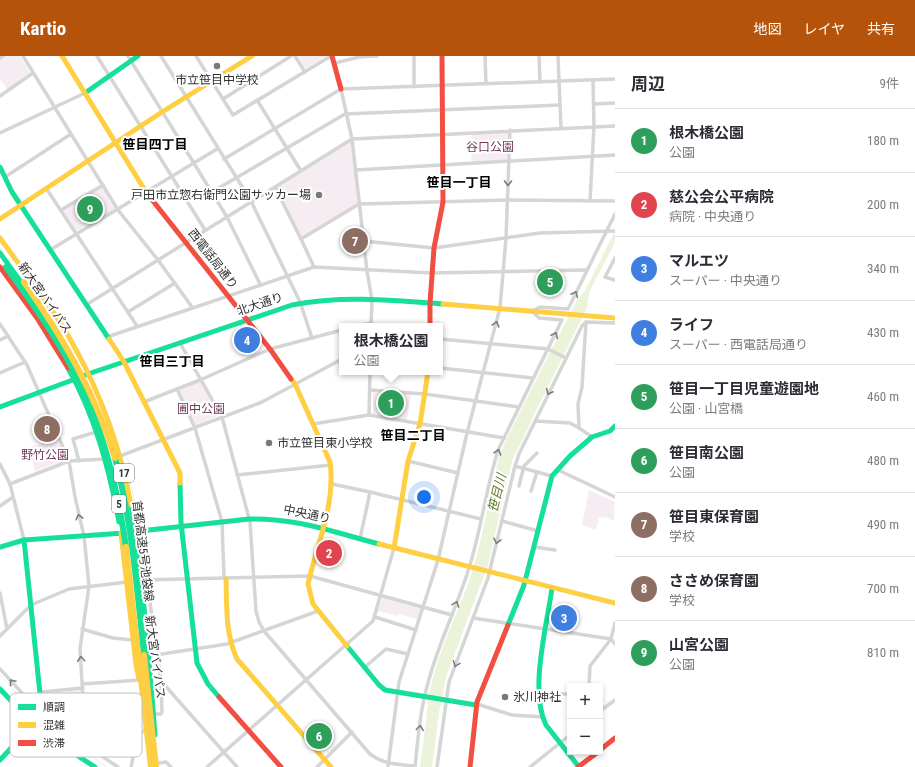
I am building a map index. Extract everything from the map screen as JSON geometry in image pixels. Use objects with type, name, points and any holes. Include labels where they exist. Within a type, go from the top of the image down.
[{"type":"main road","name":"西電話局通り","points":[[62,56],[146,192],[270,349],[295,384],[331,465],[332,484],[323,528],[308,584],[310,596],[318,611],[382,687],[389,691],[398,693],[476,705]]},
{"type":"main road","points":[[84,93],[109,76],[130,58],[138,56]]},
{"type":"main road","points":[[0,219],[140,126],[252,56]]},
{"type":"main road","points":[[332,56],[341,89]]},
{"type":"main road","points":[[430,323],[434,248],[443,202],[442,56]]},
{"type":"main road","points":[[0,167],[12,192],[124,362],[180,474],[182,526],[197,663],[205,680],[281,767]]},
{"type":"main road","name":"17","points":[[0,238],[60,323],[74,346],[88,374],[113,434],[137,532],[140,580],[149,656],[156,739]]},
{"type":"main road","points":[[0,244],[24,282]]},
{"type":"main road","name":"首都高速5号池袋線","points":[[0,249],[56,329],[81,372],[97,406],[118,466],[126,502],[132,541],[158,766]]},
{"type":"main road","name":"新大宮バイパス","points":[[0,252],[55,330],[70,357],[0,258]]},
{"type":"main road","points":[[0,258],[3,267]]},
{"type":"main road","name":"17","points":[[3,267],[60,354],[88,408],[96,432],[104,439]]},
{"type":"main road","name":"首都高速5号池袋線","points":[[3,267],[51,332],[64,354],[91,408],[109,458],[127,552],[150,767]]},
{"type":"main road","name":"北大通り","points":[[0,407],[73,379],[300,302],[335,298],[430,303],[500,308],[614,320]]},
{"type":"main road","points":[[394,548],[408,461],[420,424],[428,375]]},
{"type":"main road","name":"17","points":[[89,394],[104,439],[121,499],[125,520]]},
{"type":"main road","points":[[470,767],[476,705],[525,581],[552,476],[570,456],[592,437],[610,431],[615,426]]},
{"type":"main road","points":[[104,439],[103,444],[108,445],[112,442],[113,434]]},
{"type":"main road","points":[[108,456],[106,452],[109,448],[114,448],[119,454]]},
{"type":"main road","name":"17","points":[[108,456],[121,534],[136,665],[140,680]]},
{"type":"main road","name":"中央通り","points":[[0,547],[24,540],[121,534],[249,519],[288,519],[438,560],[489,572]]},
{"type":"main road","points":[[24,540],[41,692]]},
{"type":"main road","name":"新大宮バイパス","points":[[141,693],[137,619],[130,551],[140,634],[156,739],[158,766]]},
{"type":"main road","points":[[489,572],[615,603]]},
{"type":"main road","points":[[225,578],[228,630],[230,643],[234,654],[240,664],[331,767]]},
{"type":"main road","points":[[552,588],[542,658],[539,702],[547,725],[579,767],[594,755]]},
{"type":"main road","points":[[0,688],[10,698]]},
{"type":"main road","name":"新大宮バイパス","points":[[142,708],[150,767]]},
{"type":"main road","points":[[603,748],[615,738]]},
{"type":"main road","points":[[0,760],[10,749]]},
{"type":"main road","points":[[80,757],[95,767]]},
{"type":"street","points":[[23,56],[118,210],[158,260],[192,307]]},
{"type":"street","points":[[97,56],[205,230]]},
{"type":"street","points":[[161,56],[251,201],[300,302],[312,338]]},
{"type":"street","points":[[196,56],[233,115],[332,56]]},
{"type":"street","points":[[223,98],[291,56]]},
{"type":"street","points":[[295,56],[305,72]]},
{"type":"street","points":[[334,63],[359,56],[377,56]]},
{"type":"street","points":[[414,56],[414,87]]},
{"type":"street","points":[[485,56],[486,84]]},
{"type":"street","points":[[539,56],[540,82]]},
{"type":"street","points":[[558,56],[561,128]]},
{"type":"street","points":[[130,58],[227,217],[260,284]]},
{"type":"street","points":[[0,96],[33,73]]},
{"type":"street","points":[[224,159],[341,89],[615,79]]},
{"type":"street","points":[[590,201],[595,104],[593,80]]},
{"type":"street","points":[[341,89],[352,139],[356,170],[363,241],[372,300],[371,323]]},
{"type":"street","points":[[0,133],[84,93]]},
{"type":"street","points":[[257,100],[301,171]]},
{"type":"street","points":[[595,104],[615,103]]},
{"type":"street","points":[[212,192],[347,113],[560,105]]},
{"type":"street","points":[[86,305],[352,139],[615,126]]},
{"type":"street","points":[[388,765],[399,682],[438,560],[468,432],[500,308],[506,238],[510,130]]},
{"type":"street","points":[[5,177],[71,134]]},
{"type":"street","points":[[50,250],[218,148]]},
{"type":"street","points":[[356,170],[615,155]]},
{"type":"street","points":[[61,210],[102,185]]},
{"type":"street","points":[[275,187],[314,267]]},
{"type":"street","points":[[46,188],[137,326]]},
{"type":"street","points":[[301,239],[359,204],[508,200],[615,201]]},
{"type":"street","points":[[180,343],[222,417],[249,519],[255,577],[256,611],[259,622],[264,631],[370,754],[379,761],[388,765],[415,767],[425,697],[433,665],[470,567],[498,450],[562,320],[539,318],[532,312],[540,307],[568,309],[615,214]]},
{"type":"street","points":[[363,241],[434,248],[540,233],[615,231]]},
{"type":"street","points":[[615,258],[605,277],[615,280]]},
{"type":"street","points":[[107,337],[314,267],[367,271],[432,273],[587,270]]},
{"type":"street","points":[[128,312],[175,283]]},
{"type":"street","points":[[437,767],[445,700],[449,682],[474,618],[489,572],[519,454],[582,326],[586,322],[614,320]]},
{"type":"street","points":[[578,428],[578,404],[582,387],[586,322]]},
{"type":"street","points":[[0,324],[25,362],[69,461],[84,536],[88,586],[80,649],[83,693]]},
{"type":"street","points":[[144,402],[200,380],[270,349],[339,331]]},
{"type":"street","points":[[0,340],[8,336]]},
{"type":"street","points":[[443,339],[548,349],[566,357]]},
{"type":"street","points":[[119,454],[163,440],[262,402],[339,361]]},
{"type":"street","points":[[0,373],[25,362]]},
{"type":"street","points":[[443,368],[533,378]]},
{"type":"street","points":[[369,415],[370,375]]},
{"type":"street","points":[[177,389],[195,428],[222,522],[225,578]]},
{"type":"street","points":[[370,390],[425,394],[519,407]]},
{"type":"street","points":[[313,424],[369,415],[504,438]]},
{"type":"street","points":[[535,422],[570,423],[592,437]]},
{"type":"street","points":[[79,461],[73,439],[96,432]]},
{"type":"street","points":[[519,486],[524,468],[537,453]]},
{"type":"street","points":[[10,484],[69,461],[79,461],[108,456]]},
{"type":"street","points":[[408,461],[458,473]]},
{"type":"street","points":[[0,464],[10,484],[24,540]]},
{"type":"street","points":[[237,475],[331,465]]},
{"type":"street","points":[[515,466],[552,476]]},
{"type":"street","points":[[558,470],[615,497]]},
{"type":"street","points":[[532,491],[537,472]]},
{"type":"street","points":[[332,484],[481,519]]},
{"type":"street","points":[[360,539],[370,492]]},
{"type":"street","points":[[0,506],[13,497]]},
{"type":"street","points":[[502,521],[538,531]]},
{"type":"street","points":[[137,532],[148,579],[161,681],[162,712],[161,714],[154,714]]},
{"type":"street","points":[[534,547],[555,550]]},
{"type":"street","points":[[207,767],[373,621],[394,548]]},
{"type":"street","points":[[140,580],[310,576],[452,615]]},
{"type":"street","points":[[0,636],[31,605],[69,589],[126,582]]},
{"type":"street","points":[[0,595],[7,629]]},
{"type":"street","points":[[149,656],[230,643],[318,611]]},
{"type":"street","points":[[375,617],[416,630]]},
{"type":"street","points":[[474,618],[612,639]]},
{"type":"street","points":[[589,683],[590,666],[612,639],[615,623]]},
{"type":"street","points":[[82,629],[113,638],[133,640]]},
{"type":"street","points":[[612,639],[615,644]]},
{"type":"street","points":[[365,667],[386,649],[408,654]]},
{"type":"street","points":[[0,669],[22,693]]},
{"type":"street","points":[[41,692],[140,680]]},
{"type":"street","points":[[161,681],[237,767]]},
{"type":"street","points":[[539,694],[567,694]]},
{"type":"street","points":[[603,709],[615,700]]},
{"type":"street","points":[[476,705],[512,715],[543,717]]},
{"type":"street","points":[[317,767],[352,732]]},
{"type":"street","points":[[530,767],[567,737]]},
{"type":"street","points":[[103,757],[118,767]]},
{"type":"street","points":[[131,767],[133,757]]},
{"type":"street","points":[[158,766],[166,762],[171,767]]},
{"type":"green space","points":[[6,56],[20,56],[30,73],[7,89],[0,79],[0,60]]},
{"type":"green space","points":[[298,56],[326,56],[305,68]]},
{"type":"green space","name":"谷口公園","points":[[509,131],[507,160],[471,162],[472,133]]},
{"type":"green space","name":"戸田市立惣右衛門公園サッカー場","points":[[352,139],[359,204],[301,239],[275,187]]},
{"type":"green space","points":[[102,187],[114,210],[76,231],[64,210]]},
{"type":"green space","points":[[542,273],[557,273],[557,291],[542,291]]},
{"type":"green space","name":"圃中公園","points":[[199,382],[219,415],[196,426],[179,392],[180,390]]},
{"type":"green space","points":[[373,392],[411,394],[407,420],[373,414]]},
{"type":"green space","name":"野竹公園","points":[[57,439],[65,460],[35,471],[29,447]]},
{"type":"green space","points":[[589,490],[615,502],[614,521],[605,517],[599,517],[596,530],[582,525]]},
{"type":"green space","points":[[382,597],[421,608],[418,619],[378,611]]},
{"type":"green space","points":[[82,690],[82,693],[52,693]]},
{"type":"green space","points":[[320,726],[331,737],[319,748],[308,736]]},
{"type":"water","name":"笹目川","points":[[615,231],[615,242],[589,293],[587,308],[512,461],[488,565],[446,677],[441,704],[442,706],[440,706],[432,767],[420,767],[428,704],[426,702],[428,702],[440,655],[475,563],[499,457],[498,455],[500,455],[506,440],[505,439],[507,438],[552,348],[551,346],[553,347],[577,300],[585,291]]},
{"type":"waterway","points":[[608,434],[615,443]]},
{"type":"waterway","points":[[127,458],[129,464],[127,469],[139,527]]},
{"type":"waterway","points":[[0,675],[16,693]]},
{"type":"waterway","points":[[93,757],[107,767]]},
{"type":"traffic: fast","points":[[85,93],[138,56]]},
{"type":"traffic: fast","points":[[0,167],[12,192],[109,339]]},
{"type":"traffic: fast","points":[[0,253],[26,289]]},
{"type":"traffic: fast","points":[[6,267],[53,335],[83,389],[108,459],[117,494],[126,547]]},
{"type":"traffic: fast","points":[[85,375],[292,305],[348,299],[443,304]]},
{"type":"traffic: fast","points":[[68,368],[78,386],[100,443],[111,482],[119,522]]},
{"type":"traffic: fast","points":[[0,407],[78,378]]},
{"type":"traffic: fast","points":[[508,625],[524,585],[552,476],[570,456],[592,437],[610,431],[615,426]]},
{"type":"traffic: fast","points":[[115,458],[130,531],[144,655]]},
{"type":"traffic: fast","points":[[180,483],[181,523],[197,663],[208,684],[219,697]]},
{"type":"traffic: fast","points":[[131,505],[148,648],[155,735]]},
{"type":"traffic: fast","points":[[131,532],[249,519],[267,519],[300,523],[379,544]]},
{"type":"traffic: fast","points":[[0,547],[24,540],[124,533]]},
{"type":"traffic: fast","points":[[24,540],[40,693]]},
{"type":"traffic: fast","points":[[552,588],[543,639],[539,676],[541,711],[546,725],[579,767]]},
{"type":"traffic: fast","points":[[347,646],[379,685],[385,690],[476,705]]},
{"type":"traffic: fast","points":[[0,689],[10,700]]},
{"type":"traffic: fast","points":[[0,760],[10,749]]},
{"type":"traffic: fast","points":[[80,757],[95,767]]},
{"type":"traffic: slow","points":[[62,56],[153,201]]},
{"type":"traffic: slow","points":[[0,219],[162,112],[252,56]]},
{"type":"traffic: slow","points":[[0,238],[57,318],[84,365],[101,403],[116,443],[131,505]]},
{"type":"traffic: slow","points":[[24,282],[52,324],[77,366],[98,411],[115,458]]},
{"type":"traffic: slow","points":[[443,304],[615,318]]},
{"type":"traffic: slow","points":[[109,339],[124,362],[180,473],[180,483]]},
{"type":"traffic: slow","points":[[394,548],[408,461],[420,424],[428,375]]},
{"type":"traffic: slow","points":[[291,379],[295,384],[330,462],[331,477],[328,508],[308,584],[313,604],[347,646]]},
{"type":"traffic: slow","points":[[121,533],[136,665],[139,679]]},
{"type":"traffic: slow","points":[[379,544],[615,603]]},
{"type":"traffic: slow","points":[[126,547],[151,767]]},
{"type":"traffic: slow","points":[[226,579],[230,639],[237,659],[331,767]]},
{"type":"traffic: slow","points":[[144,655],[156,767]]},
{"type":"traffic: jam","points":[[332,56],[341,89]]},
{"type":"traffic: jam","points":[[430,323],[434,248],[443,202],[442,56]]},
{"type":"traffic: jam","points":[[153,201],[270,349],[291,379]]},
{"type":"traffic: jam","points":[[0,267],[37,318],[68,368]]},
{"type":"traffic: jam","points":[[470,767],[477,702],[508,625]]},
{"type":"traffic: jam","points":[[219,697],[281,767]]},
{"type":"traffic: jam","points":[[603,748],[615,738]]},
{"type":"traffic: jam","points":[[578,767],[594,755]]},
{"type":"place","name":"市立笹目中学校","points":[[217,66]]},
{"type":"place","name":"戸田市立惣右衛門公園サッカー場","points":[[319,195]]},
{"type":"place","name":"山宮公園","points":[[90,209]]},
{"type":"place","name":"笹目東保育園","points":[[355,241]]},
{"type":"place","name":"笹目一丁目児童遊園地","points":[[550,282]]},
{"type":"place","name":"ライフ","points":[[247,340]]},
{"type":"place","name":"根木橋公園","points":[[391,403]]},
{"type":"place","name":"ささめ保育園","points":[[47,429]]},
{"type":"place","name":"市立笹目東小学校","points":[[269,443]]},
{"type":"place","name":"慈公会公平病院","points":[[329,553]]},
{"type":"place","name":"マルエツ","points":[[564,618]]},
{"type":"place","name":"氷川神社","points":[[505,697]]},
{"type":"place","name":"笹目南公園","points":[[319,736]]},
{"type":"district","name":"笹目四丁目","points":[[155,144]]},
{"type":"district","name":"笹目一丁目","points":[[459,182]]},
{"type":"district","name":"笹目三丁目","points":[[172,361]]},
{"type":"district","name":"笹目二丁目","points":[[413,435]]}]
